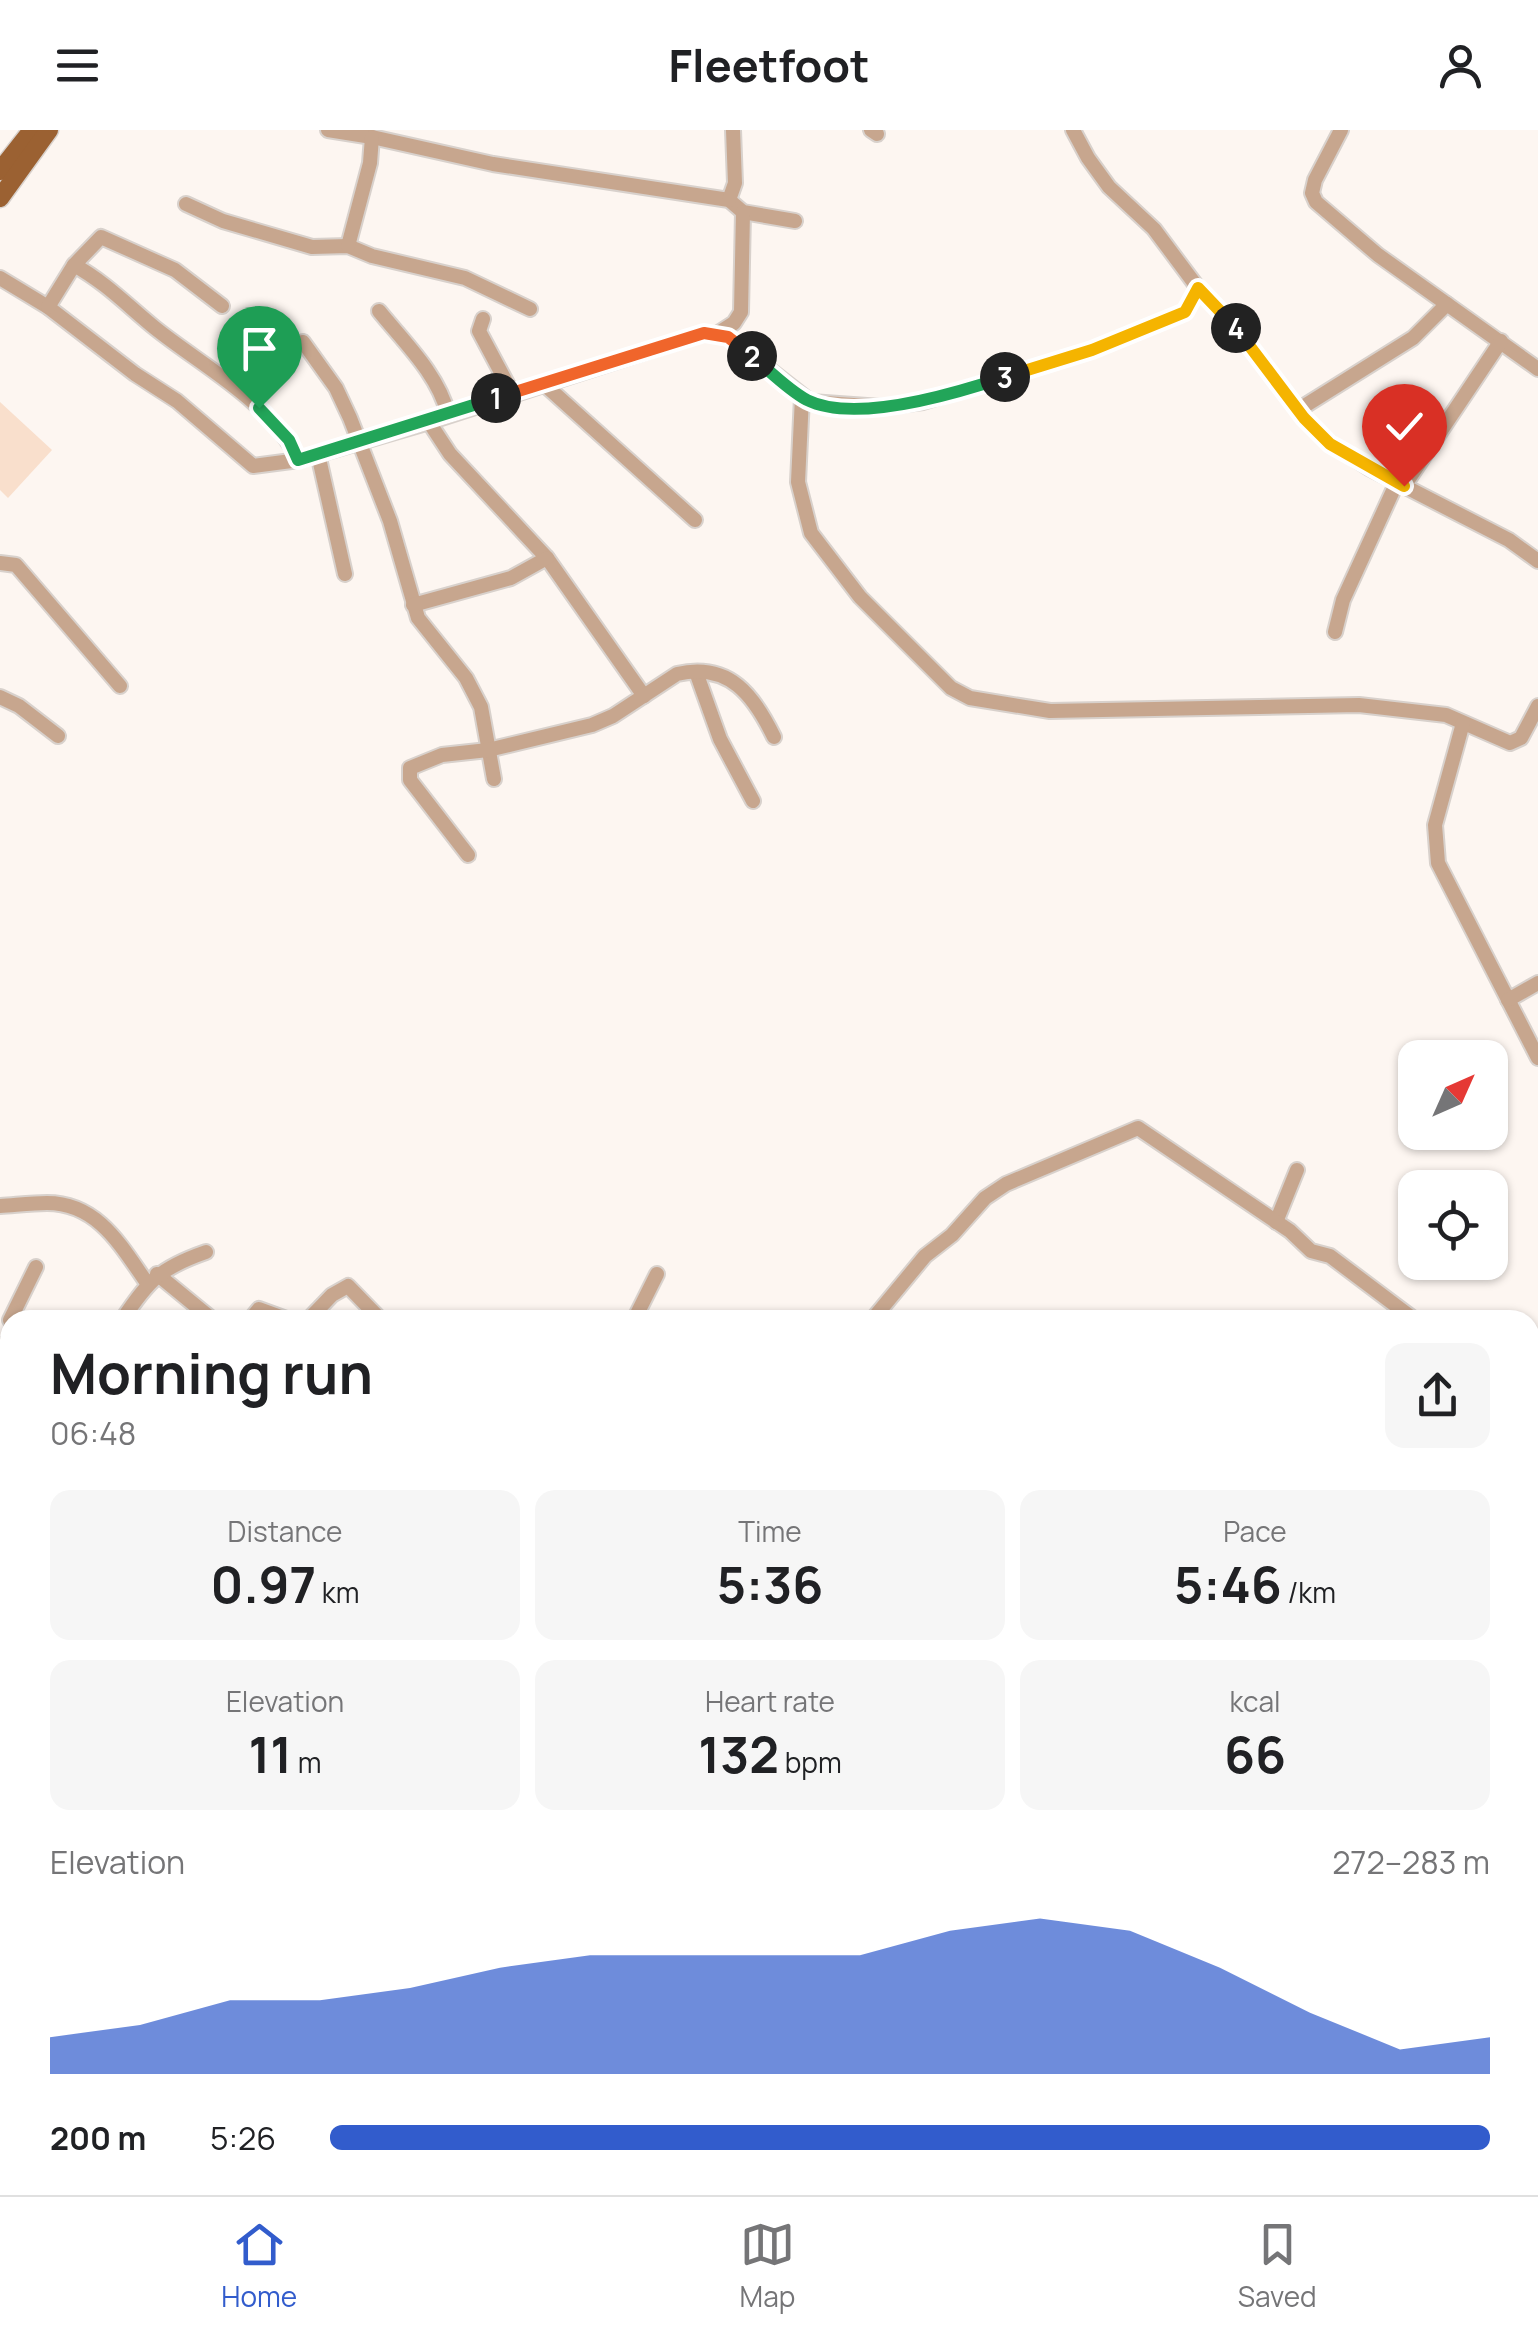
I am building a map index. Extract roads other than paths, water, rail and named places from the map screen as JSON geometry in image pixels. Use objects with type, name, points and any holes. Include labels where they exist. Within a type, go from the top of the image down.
[{"type":"main road","points":[[0,172],[32,130]]},
{"type":"main road","points":[[0,198],[49,130]]},
{"type":"street","points":[[328,130],[494,164],[729,200],[742,212],[795,221]]},
{"type":"street","points":[[729,200],[735,183],[733,130]]},
{"type":"street","points":[[1073,130],[1109,187],[1154,229],[1198,288],[1240,332],[1298,410],[1330,444],[1509,540],[1538,561]]},
{"type":"street","points":[[1340,130],[1314,180],[1312,192],[1316,202],[1378,255],[1538,368]]},
{"type":"street","points":[[348,246],[370,163],[372,136]]},
{"type":"street","points":[[186,204],[223,221],[312,246],[348,246],[372,256],[465,278],[530,309]]},
{"type":"street","points":[[717,334],[741,312],[742,212]]},
{"type":"street","points":[[48,308],[74,265],[101,237],[175,270],[222,306]]},
{"type":"street","points":[[74,265],[97,278],[242,394],[289,440],[298,460]]},
{"type":"street","points":[[0,278],[177,402],[246,463],[262,466],[298,460],[429,422],[704,333],[717,334],[736,344],[811,402],[881,407],[939,398],[1092,350],[1151,327],[1185,312],[1198,288]]},
{"type":"street","points":[[1298,410],[1413,338],[1448,304]]},
{"type":"street","points":[[379,310],[444,395],[448,414]]},
{"type":"street","points":[[482,319],[479,331],[512,393]]},
{"type":"street","points":[[1335,632],[1344,600],[1400,484],[1501,341]]},
{"type":"street","points":[[303,342],[336,388],[360,442],[394,535],[413,606],[428,633],[474,692],[487,728],[494,778]]},
{"type":"street","points":[[544,384],[694,520]]},
{"type":"street","points":[[802,396],[798,482],[811,533],[860,598],[951,688],[970,698],[1050,710],[1359,705],[1446,715],[1510,743],[1520,738],[1538,706]]},
{"type":"street","points":[[429,422],[450,454],[548,558],[644,696]]},
{"type":"street","points":[[318,454],[345,574]]},
{"type":"street","points":[[413,606],[511,578],[548,558]]},
{"type":"street","points":[[0,564],[16,565],[120,686]]},
{"type":"street","points":[[696,672],[720,739],[754,801]]},
{"type":"street","points":[[468,854],[408,774],[410,768],[442,755],[488,750],[592,725],[613,716],[677,674],[696,672],[729,680],[754,697],[774,737]]},
{"type":"street","points":[[0,697],[19,706],[58,736]]},
{"type":"street","points":[[1463,723],[1435,824],[1438,863],[1538,1058]]},
{"type":"street","points":[[1508,1000],[1538,982]]},
{"type":"street","points":[[880,1310],[925,1256],[952,1236],[985,1198],[1006,1184],[1138,1128],[1276,1222],[1311,1251],[1330,1256],[1401,1310]]},
{"type":"street","points":[[1276,1222],[1297,1170]]},
{"type":"street","points":[[0,1206],[52,1202],[90,1213],[152,1278],[198,1310]]},
{"type":"street","points":[[129,1310],[152,1278],[171,1264],[206,1252]]},
{"type":"street","points":[[17,1310],[36,1267]]},
{"type":"street","points":[[639,1310],[657,1274]]},
{"type":"street","points":[[317,1310],[332,1294],[348,1286],[371,1310]]}]
